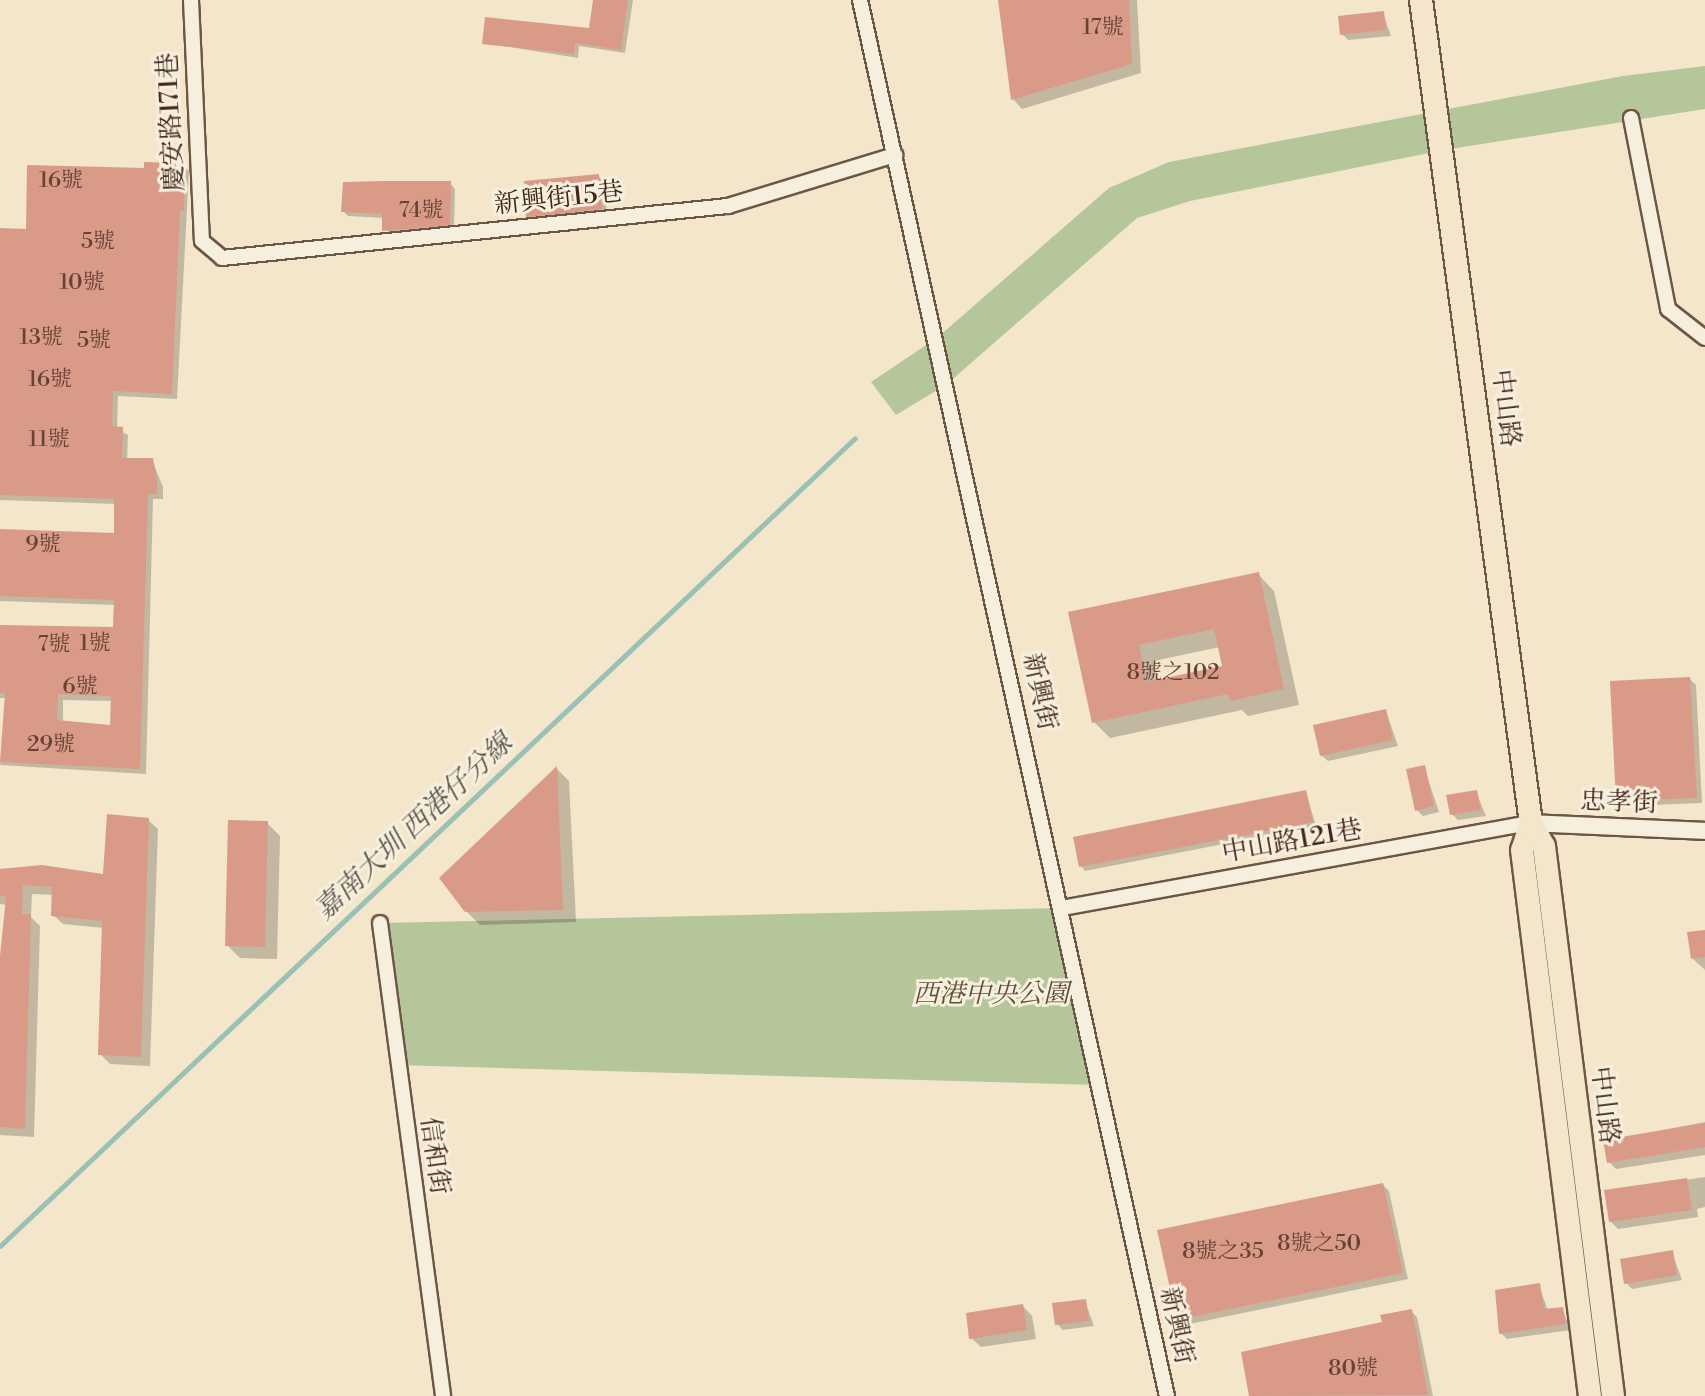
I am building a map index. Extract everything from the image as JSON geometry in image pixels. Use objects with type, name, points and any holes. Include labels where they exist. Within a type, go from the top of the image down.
[{"type":"main road","name":"中山路","points":[[1421,0],[1440,112],[1531,823],[1522,850],[1580,1234],[1613,1396]]},
{"type":"main road","name":"中山路","points":[[1580,1234],[1590,1396]]},
{"type":"street","name":"慶安路171巷","points":[[191,0],[202,241],[222,258]]},
{"type":"street","name":"新興街","points":[[860,0],[1167,1396]]},
{"type":"street","points":[[1631,118],[1668,309],[1705,338]]},
{"type":"street","name":"新興街15巷","points":[[222,258],[728,206],[895,155]]},
{"type":"street","name":"忠孝街","points":[[1531,823],[1705,831]]},
{"type":"street","name":"中山路121巷","points":[[1062,908],[1531,823]]},
{"type":"street","name":"信和街","points":[[380,923],[443,1396]]},
{"type":"green space","points":[[1705,66],[1705,109],[1444,150],[1190,201],[1137,218],[947,384],[896,415],[871,382],[938,337],[1109,188],[1169,162],[1623,76]]},
{"type":"green space","name":"西港中央公園","points":[[1062,908],[1099,1085],[398,1065],[380,923]]},
{"type":"building","points":[[593,0],[628,0],[621,50],[575,43],[574,54],[482,44],[485,17],[589,28]]},
{"type":"building","points":[[998,0],[1129,0],[1132,64],[1011,100]]},
{"type":"building","points":[[1384,11],[1386,30],[1340,35],[1338,16]]},
{"type":"building","points":[[144,162],[184,163],[184,211],[180,211],[172,394],[113,391],[112,426],[123,427],[122,458],[153,458],[157,479],[157,494],[148,494],[140,769],[0,762],[5,693],[0,693],[0,625],[113,627],[114,600],[0,596],[0,529],[114,533],[114,499],[0,495],[0,228],[26,229],[27,165],[144,168]],"holes":[[[58,694],[111,696],[110,725],[57,720]]]},
{"type":"building","points":[[599,174],[602,209],[526,217],[524,181]]},
{"type":"building","points":[[451,181],[450,225],[382,231],[382,214],[341,212],[343,182]]},
{"type":"building","points":[[1259,572],[1284,689],[1230,701],[1228,694],[1092,723],[1068,612]],"holes":[[[1214,629],[1222,666],[1146,682],[1139,645]]]},
{"type":"building","points":[[1690,677],[1697,798],[1616,801],[1610,681]]},
{"type":"building","points":[[1386,709],[1393,740],[1320,756],[1313,725]]},
{"type":"building","points":[[1425,765],[1434,806],[1415,811],[1406,769]]},
{"type":"building","points":[[557,766],[563,910],[465,912],[439,878]]},
{"type":"building","points":[[1306,790],[1313,822],[1079,867],[1073,837]]},
{"type":"building","points":[[1477,790],[1481,810],[1450,815],[1446,795]]},
{"type":"building","points":[[107,814],[149,818],[141,1057],[98,1055],[102,921],[51,916],[52,887],[23,885],[22,914],[31,914],[25,1129],[0,1127],[0,956],[6,897],[0,896],[0,869],[42,865],[103,874]]},
{"type":"building","points":[[228,820],[268,821],[265,947],[225,946]]},
{"type":"building","points":[[1705,930],[1705,957],[1691,959],[1687,932]]},
{"type":"building","points":[[1705,1123],[1705,1147],[1607,1163],[1603,1140]]},
{"type":"building","points":[[1687,1178],[1692,1210],[1609,1222],[1604,1190]]},
{"type":"building","points":[[1383,1183],[1403,1273],[1177,1320],[1157,1230]]},
{"type":"building","points":[[1673,1250],[1677,1275],[1624,1284],[1620,1259]]},
{"type":"building","points":[[1540,1283],[1544,1309],[1563,1307],[1566,1324],[1499,1334],[1495,1290]]},
{"type":"building","points":[[1086,1299],[1089,1321],[1055,1325],[1052,1303]]},
{"type":"building","points":[[1023,1304],[1027,1330],[969,1339],[966,1313]]},
{"type":"building","points":[[1412,1309],[1428,1395],[1249,1396],[1241,1352],[1382,1322],[1380,1315]]},
{"type":"waterway","name":"嘉南大圳 西港仔分線","points":[[0,1246],[855,438]]}]
